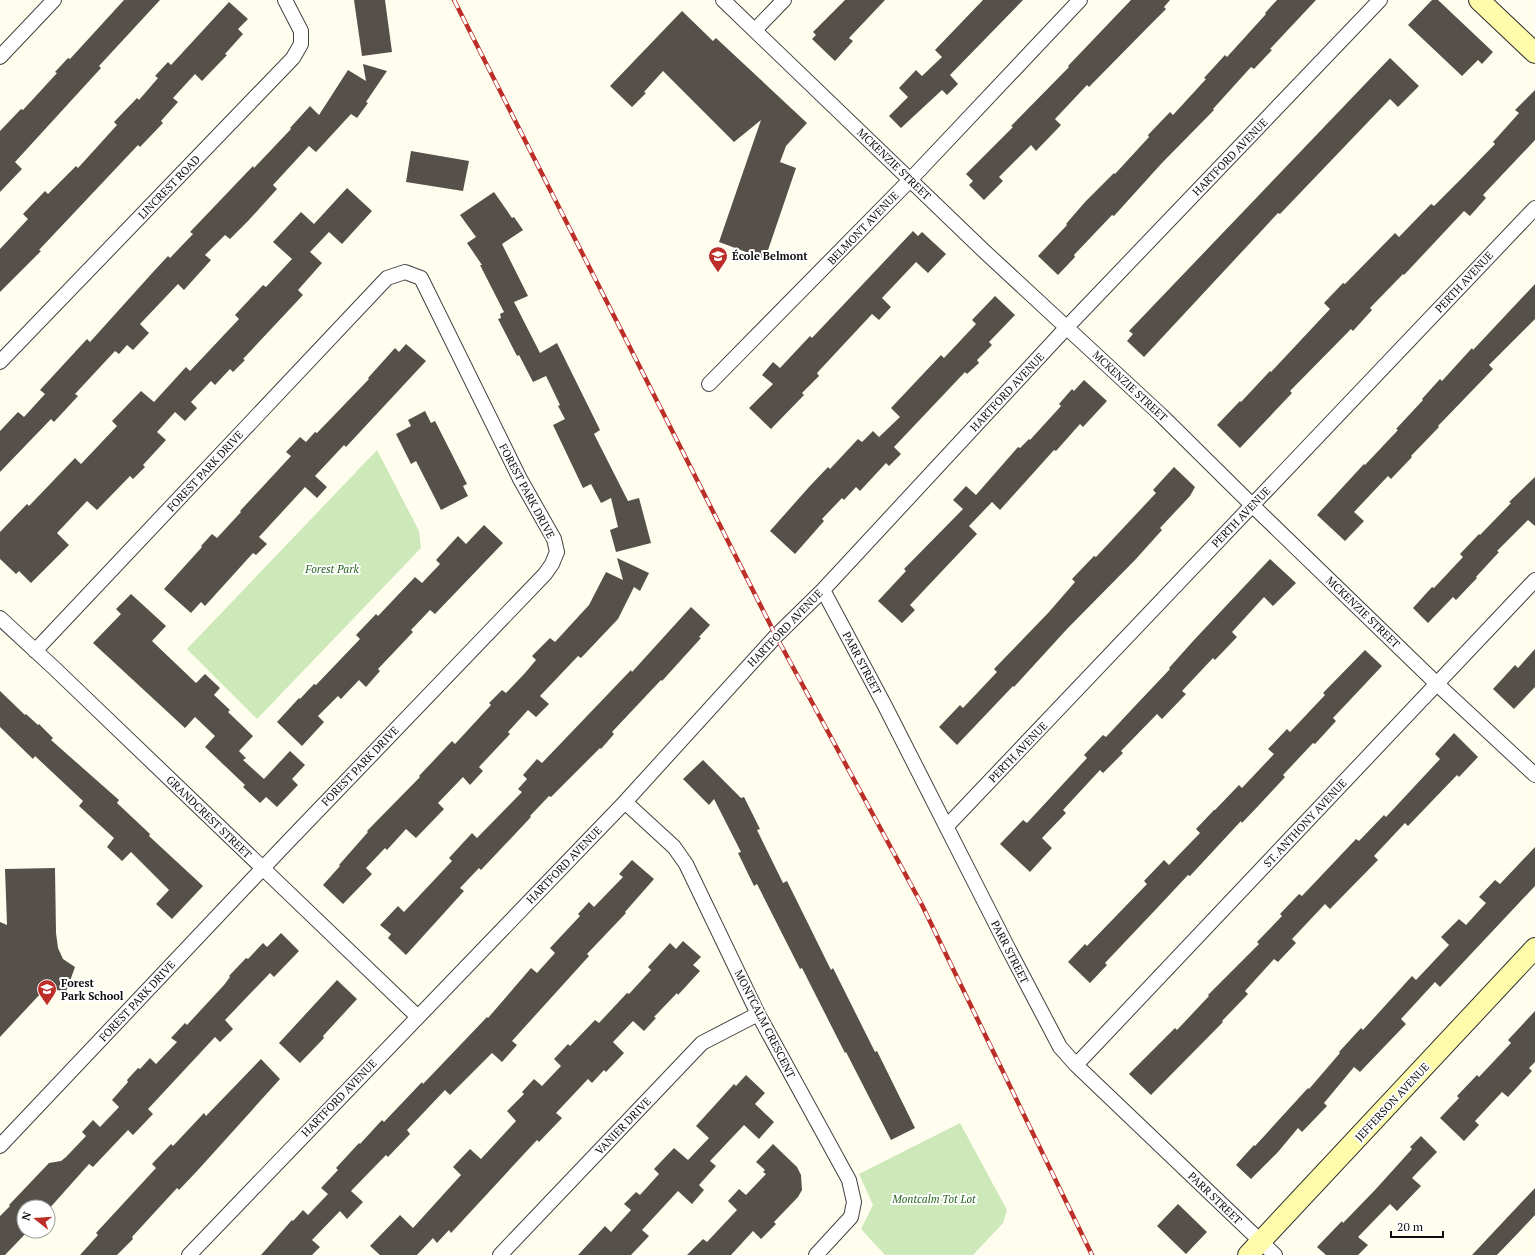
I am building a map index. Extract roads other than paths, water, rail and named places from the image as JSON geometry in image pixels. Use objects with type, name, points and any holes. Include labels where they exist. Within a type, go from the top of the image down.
[{"type":"street","points":[[0,57],[54,0]]},
{"type":"street","name":"LINCREST ROAD","points":[[0,362],[293,58],[301,44],[301,31],[285,0]]},
{"type":"street","name":"MCKENZIE STREET","points":[[723,0],[984,251],[1161,416],[1437,684],[1535,775]]},
{"type":"street","points":[[755,30],[784,0]]},
{"type":"street","name":"BELMONT AVENUE","points":[[709,384],[910,180],[1080,0]]},
{"type":"street","name":"HARTFORD AVENUE","points":[[189,1255],[625,802],[756,658],[823,590],[1067,327],[1380,0]]},
{"type":"street","points":[[1479,0],[1535,53]]},
{"type":"street","name":"PERTH AVENUE","points":[[947,826],[1535,208]]},
{"type":"street","name":"FOREST PARK DRIVE","points":[[0,1146],[262,868],[545,574],[552,564],[556,552],[554,539],[520,478],[421,278],[405,272],[387,278],[35,651]]},
{"type":"street","name":"ST. ANTHONY AVENUE","points":[[1076,1065],[1535,580]]},
{"type":"street","name":"PARR STREET","points":[[823,590],[947,826],[1008,948],[1060,1047],[1254,1248],[1275,1255]]},
{"type":"street","name":"GRANDCREST STREET","points":[[0,618],[418,1017]]},
{"type":"street","name":"MONTCALM CRESCENT","points":[[625,802],[674,847],[686,864],[758,1014],[849,1180],[854,1202],[851,1217],[816,1255]]},
{"type":"street","name":"JEFFERSON AVENUE","points":[[1254,1248],[1535,948]]},
{"type":"street","name":"VANIER DRIVE","points":[[500,1255],[702,1043],[758,1014]]},
{"type":"railway","points":[[454,0],[776,636],[922,905],[1092,1255]]},
{"type":"place","name":"École Belmont","points":[[718,273]]},
{"type":"place","name":"Forest Park School","points":[[47,1006]]},
{"type":"park label","name":"Forest Park","points":[[332,569]]},
{"type":"park label","name":"Montcalm Tot Lot","points":[[934,1199]]}]
